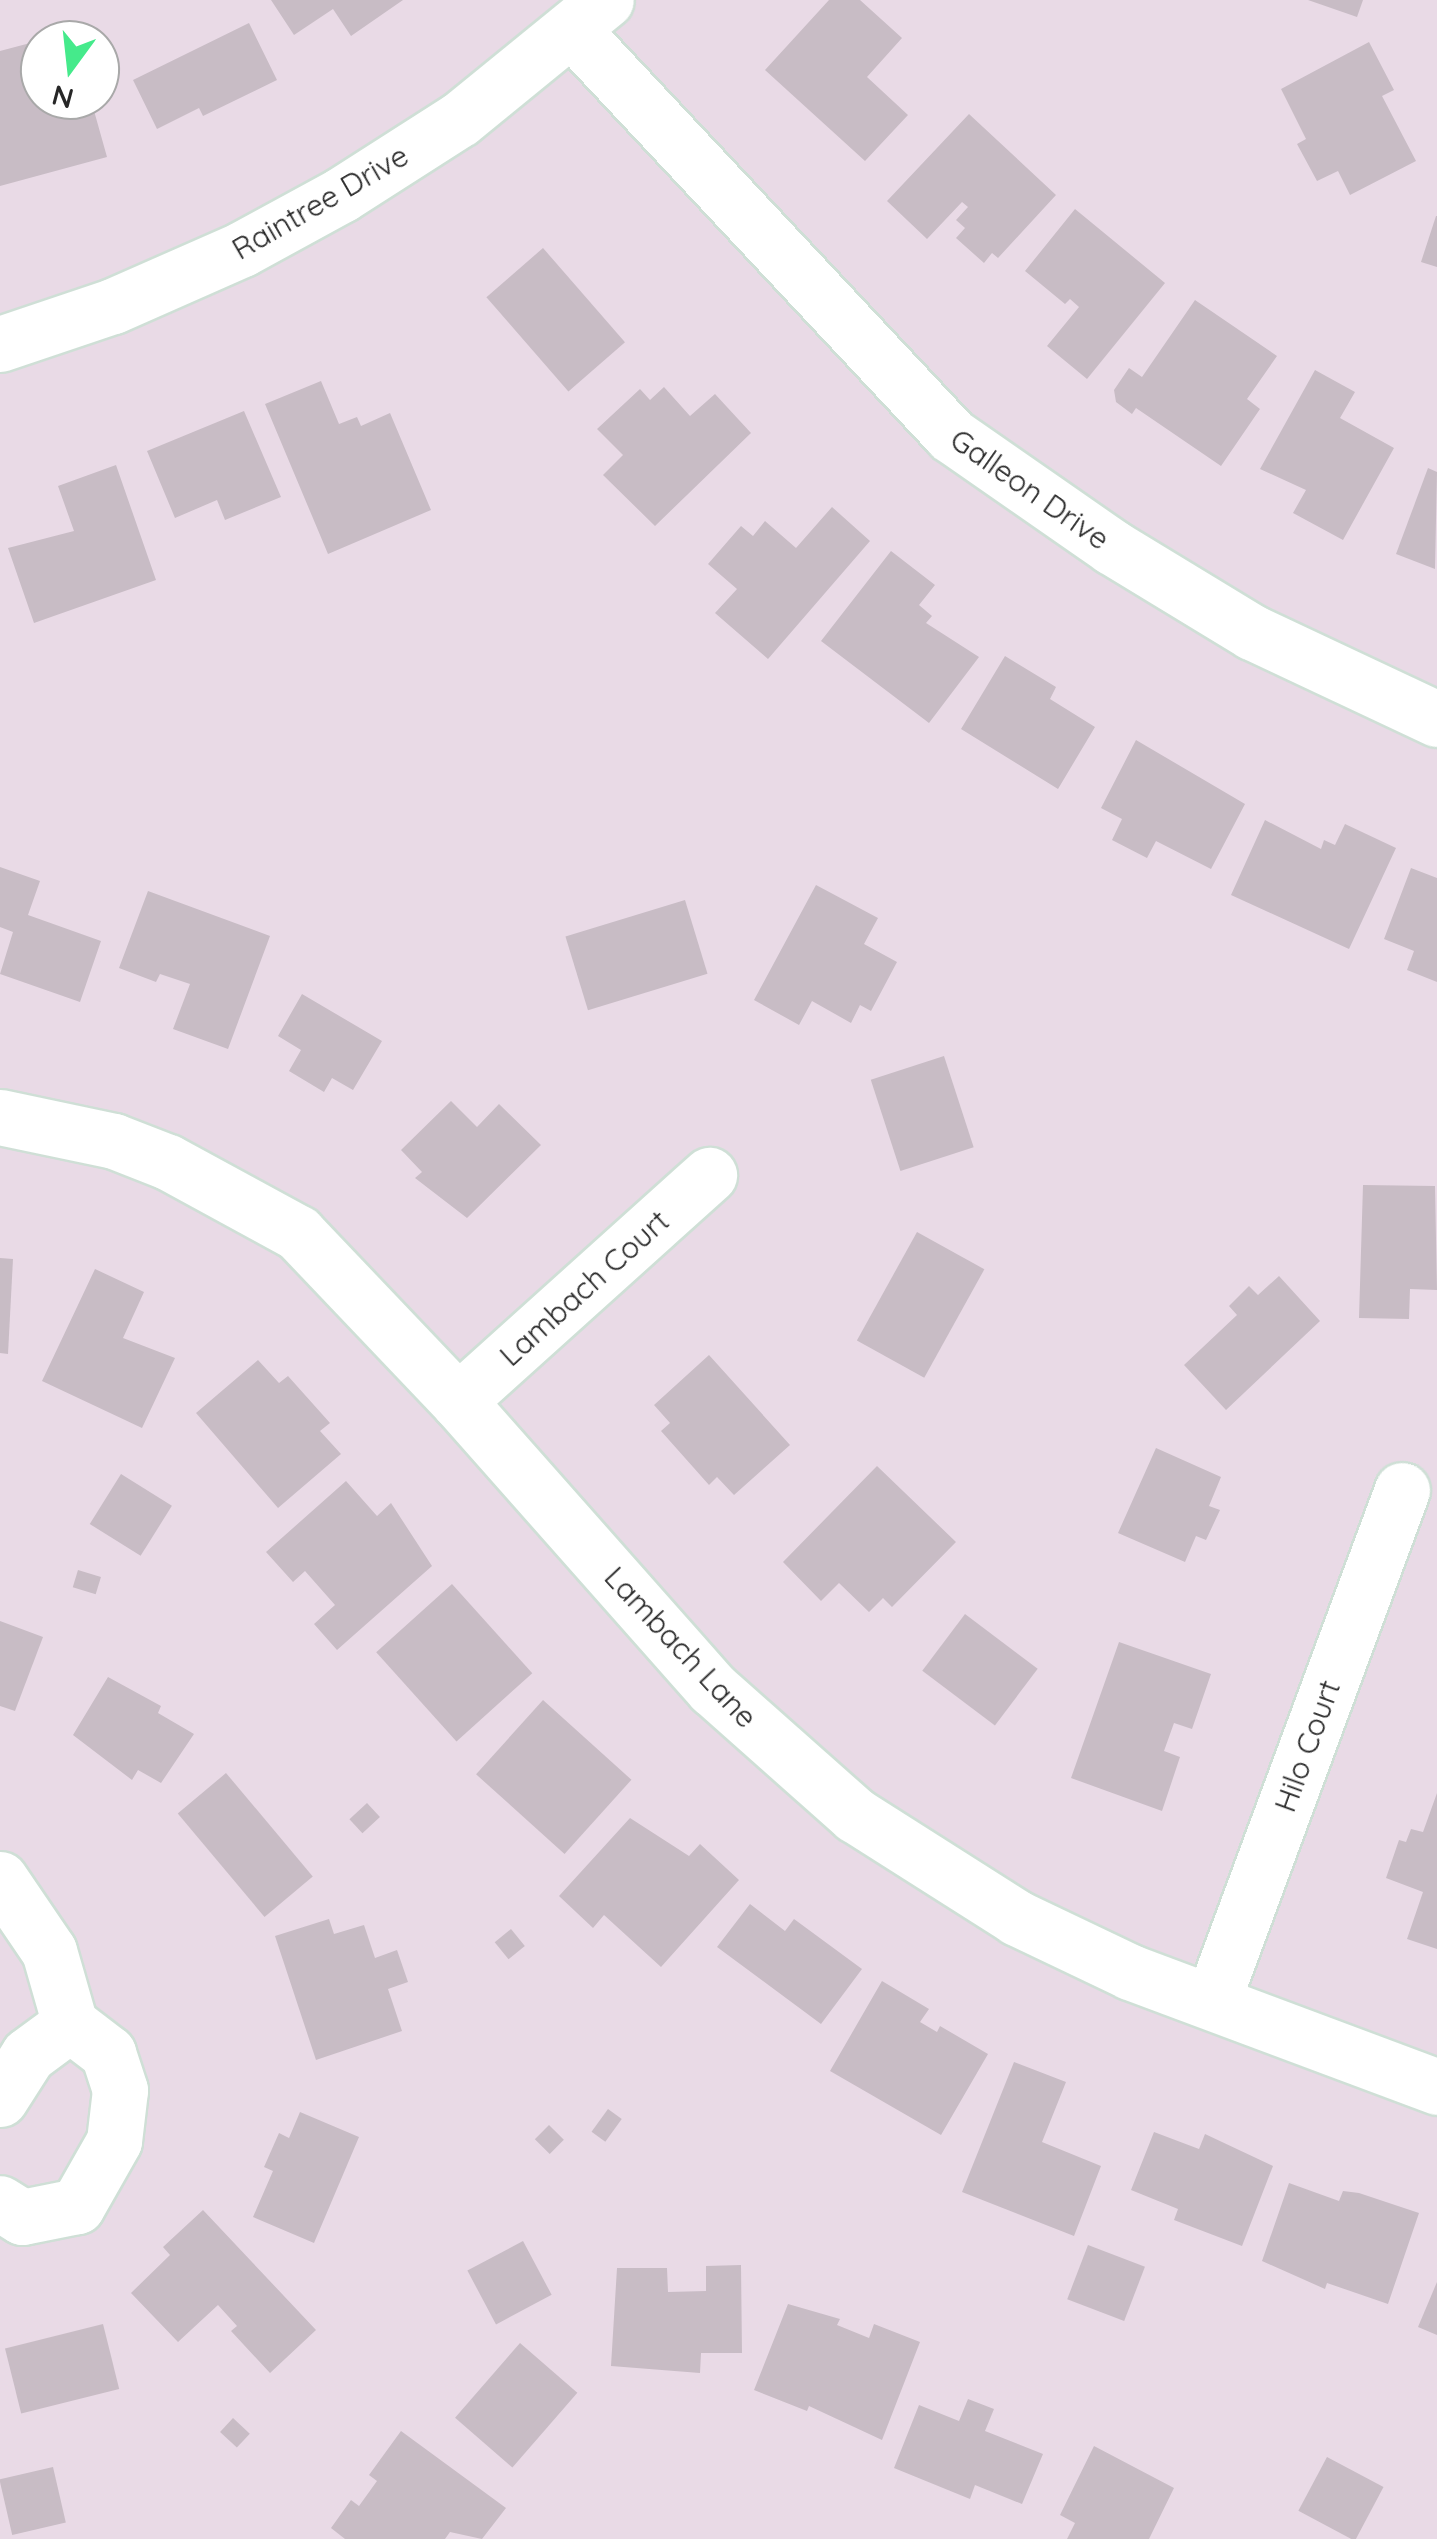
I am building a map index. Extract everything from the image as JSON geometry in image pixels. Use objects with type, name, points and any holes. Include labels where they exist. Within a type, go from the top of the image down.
[{"type":"street","name":"Raintree Drive","points":[[0,344],[114,306],[325,204],[460,119],[590,15]]},
{"type":"street","name":"Galleon Drive","points":[[590,15],[951,435],[1112,547],[1252,632],[1437,719]]},
{"type":"street","name":"Lambach Lane","points":[[0,1117],[114,1141],[262,1210],[311,1246],[458,1401],[713,1689],[855,1815],[1017,1918],[1212,2002],[1437,2087]]},
{"type":"street","name":"Lambach Court","points":[[458,1401],[709,1175]]},
{"type":"street","name":"Hilo Court","points":[[1212,2002],[1402,1490]]},
{"type":"street","points":[[0,1878],[49,1951],[70,2024],[108,2053],[120,2090],[114,2142],[77,2206],[22,2217],[0,2202]]},
{"type":"street","points":[[0,2098],[28,2055],[70,2024]]},
{"type":"building","points":[[271,0],[403,0],[351,36],[333,9],[294,35]]},
{"type":"building","points":[[829,0],[860,0],[902,38],[867,77],[908,115],[865,161],[765,70]]},
{"type":"building","points":[[1308,0],[1363,0],[1357,17]]},
{"type":"building","points":[[249,23],[277,80],[203,116],[199,108],[157,129],[133,80]]},
{"type":"building","points":[[1369,42],[1394,90],[1382,96],[1416,161],[1350,195],[1338,171],[1317,181],[1297,144],[1306,139],[1281,89]]},
{"type":"building","points":[[20,46],[20,120],[97,120],[107,157],[0,186],[0,51]]},
{"type":"building","points":[[969,114],[1056,195],[998,258],[992,253],[984,263],[956,238],[965,228],[956,220],[968,207],[962,202],[927,239],[887,201]]},
{"type":"building","points":[[1075,209],[1165,283],[1087,379],[1047,346],[1079,307],[1070,299],[1065,304],[1025,271]]},
{"type":"building","points":[[1437,216],[1437,267],[1421,262]]},
{"type":"building","points":[[543,248],[625,342],[568,392],[486,297]]},
{"type":"building","points":[[1195,300],[1277,356],[1247,399],[1260,409],[1221,466],[1136,408],[1132,414],[1116,402],[1114,390],[1129,368],[1142,377]]},
{"type":"building","points":[[1315,370],[1355,392],[1340,418],[1394,448],[1343,540],[1293,513],[1306,490],[1260,469]]},
{"type":"building","points":[[321,381],[339,424],[357,417],[361,426],[390,413],[431,510],[328,554],[265,404]]},
{"type":"building","points":[[664,387],[690,416],[715,394],[751,433],[655,526],[603,475],[623,455],[597,429],[640,389],[650,400]]},
{"type":"building","points":[[244,411],[281,497],[225,520],[217,500],[175,518],[147,451]]},
{"type":"building","points":[[116,465],[156,580],[34,623],[8,548],[74,531],[58,486]]},
{"type":"building","points":[[1428,468],[1437,472],[1435,569],[1396,554]]},
{"type":"building","points":[[832,507],[870,541],[768,659],[715,613],[737,589],[708,564],[741,526],[753,536],[765,521],[796,548]]},
{"type":"building","points":[[891,551],[935,585],[919,605],[932,616],[926,623],[979,657],[929,723],[821,641]]},
{"type":"building","points":[[1005,656],[1056,687],[1050,699],[1095,727],[1058,789],[961,729]]},
{"type":"building","points":[[1136,740],[1245,804],[1211,869],[1156,841],[1147,858],[1112,840],[1122,819],[1101,808]]},
{"type":"building","points":[[1265,820],[1321,849],[1324,840],[1335,845],[1345,824],[1396,848],[1349,949],[1231,895]]},
{"type":"building","points":[[0,867],[40,881],[28,915],[101,941],[80,1002],[0,974],[13,932],[0,927]]},
{"type":"building","points":[[1411,868],[1437,878],[1437,982],[1407,970],[1414,951],[1384,939]]},
{"type":"building","points":[[816,885],[878,918],[864,944],[897,962],[871,1011],[860,1005],[851,1023],[812,1001],[799,1025],[754,1000]]},
{"type":"building","points":[[148,891],[270,936],[228,1049],[173,1029],[190,984],[160,974],[156,982],[119,968]]},
{"type":"building","points":[[685,900],[708,974],[588,1010],[565,937]]},
{"type":"building","points":[[302,994],[382,1041],[353,1090],[332,1078],[324,1092],[289,1071],[301,1050],[278,1036]]},
{"type":"building","points":[[944,1056],[974,1147],[900,1171],[871,1080]]},
{"type":"building","points":[[451,1101],[477,1127],[499,1104],[541,1145],[467,1218],[415,1178],[422,1172],[401,1150]]},
{"type":"building","points":[[1363,1185],[1435,1186],[1437,1290],[1410,1289],[1409,1319],[1359,1318]]},
{"type":"building","points":[[917,1232],[984,1269],[924,1378],[857,1340]]},
{"type":"building","points":[[0,1258],[13,1259],[8,1354],[0,1353]]},
{"type":"building","points":[[95,1269],[144,1292],[123,1338],[175,1358],[142,1428],[42,1381]]},
{"type":"building","points":[[1279,1276],[1320,1321],[1226,1410],[1184,1365],[1237,1315],[1229,1306],[1249,1286],[1258,1295]]},
{"type":"building","points":[[709,1355],[790,1445],[734,1495],[717,1477],[709,1485],[661,1431],[670,1423],[654,1405]]},
{"type":"building","points":[[258,1360],[279,1383],[288,1376],[330,1423],[320,1431],[341,1454],[278,1508],[196,1413]]},
{"type":"building","points":[[1156,1448],[1221,1477],[1209,1506],[1220,1510],[1206,1540],[1196,1536],[1185,1562],[1118,1533]]},
{"type":"building","points":[[877,1466],[956,1542],[892,1607],[883,1598],[869,1612],[839,1583],[821,1601],[783,1562]]},
{"type":"building","points":[[121,1474],[172,1506],[141,1556],[90,1524]]},
{"type":"building","points":[[346,1481],[377,1516],[391,1503],[432,1566],[337,1650],[314,1624],[335,1605],[305,1571],[293,1582],[266,1552]]},
{"type":"building","points":[[78,1570],[101,1577],[96,1594],[73,1587]]},
{"type":"building","points":[[452,1584],[532,1673],[456,1741],[376,1652]]},
{"type":"building","points":[[965,1614],[1038,1669],[995,1725],[922,1671]]},
{"type":"building","points":[[0,1621],[43,1637],[15,1711],[0,1706]]},
{"type":"building","points":[[1119,1642],[1211,1674],[1192,1729],[1174,1723],[1164,1751],[1180,1757],[1162,1811],[1071,1778]]},
{"type":"building","points":[[108,1677],[161,1706],[158,1713],[194,1734],[161,1783],[138,1770],[132,1780],[73,1735]]},
{"type":"building","points":[[543,1700],[631,1780],[565,1854],[476,1774]]},
{"type":"building","points":[[226,1773],[313,1876],[265,1917],[178,1813]]},
{"type":"building","points":[[1437,1793],[1437,1949],[1407,1939],[1423,1892],[1386,1878],[1399,1840],[1406,1842],[1411,1829],[1423,1832]]},
{"type":"building","points":[[367,1803],[380,1817],[362,1833],[349,1819]]},
{"type":"building","points":[[630,1818],[689,1856],[700,1844],[739,1880],[661,1967],[604,1915],[593,1928],[559,1896]]},
{"type":"building","points":[[750,1904],[785,1931],[794,1919],[862,1969],[821,2024],[717,1947]]},
{"type":"building","points":[[329,1919],[334,1934],[364,1925],[375,1958],[397,1950],[408,1982],[388,1989],[402,2031],[316,2060],[275,1936]]},
{"type":"building","points":[[511,1929],[525,1946],[509,1959],[495,1942]]},
{"type":"building","points":[[882,1981],[929,2009],[920,2022],[937,2032],[940,2026],[988,2054],[941,2135],[830,2071]]},
{"type":"building","points":[[1014,2062],[1066,2082],[1042,2142],[1101,2166],[1074,2236],[962,2192]]},
{"type":"building","points":[[608,2109],[622,2119],[605,2142],[592,2132]]},
{"type":"building","points":[[300,2112],[359,2137],[314,2243],[253,2217],[273,2171],[264,2167],[279,2133],[289,2138]]},
{"type":"building","points":[[549,2125],[564,2140],[550,2154],[535,2139]]},
{"type":"building","points":[[1154,2132],[1199,2149],[1205,2134],[1273,2166],[1242,2246],[1174,2220],[1178,2209],[1131,2190]]},
{"type":"building","points":[[1289,2183],[1339,2201],[1343,2191],[1359,2193],[1419,2213],[1388,2304],[1327,2283],[1325,2289],[1262,2261]]},
{"type":"building","points":[[203,2210],[316,2330],[270,2373],[231,2331],[237,2326],[218,2305],[178,2342],[131,2293],[170,2255],[163,2247]]},
{"type":"building","points":[[523,2241],[552,2295],[496,2324],[467,2271]]},
{"type":"building","points":[[1088,2245],[1145,2267],[1124,2321],[1067,2299]]},
{"type":"building","points":[[741,2265],[742,2353],[701,2353],[700,2373],[611,2366],[617,2268],[667,2268],[668,2292],[706,2291],[706,2266]]},
{"type":"building","points":[[1437,2282],[1437,2335],[1418,2327]]},
{"type":"building","points":[[788,2304],[840,2319],[837,2325],[869,2338],[874,2324],[920,2342],[882,2440],[809,2406],[807,2411],[754,2390]]},
{"type":"building","points":[[103,2324],[119,2389],[21,2413],[5,2348]]},
{"type":"building","points":[[520,2343],[577,2393],[512,2468],[455,2418]]},
{"type":"building","points":[[968,2399],[994,2409],[985,2431],[1043,2454],[1022,2504],[975,2485],[970,2499],[894,2468],[919,2405],[959,2421]]},
{"type":"building","points":[[233,2418],[250,2434],[237,2448],[220,2432]]},
{"type":"building","points":[[401,2431],[506,2508],[482,2539],[450,2532],[445,2539],[345,2539],[331,2528],[351,2500],[359,2506],[377,2481],[369,2475]]},
{"type":"building","points":[[1094,2446],[1174,2488],[1149,2539],[1067,2539],[1075,2523],[1060,2515]]},
{"type":"building","points":[[1327,2457],[1384,2487],[1356,2539],[1298,2511]]},
{"type":"building","points":[[53,2467],[66,2523],[12,2535],[0,2479]]}]
